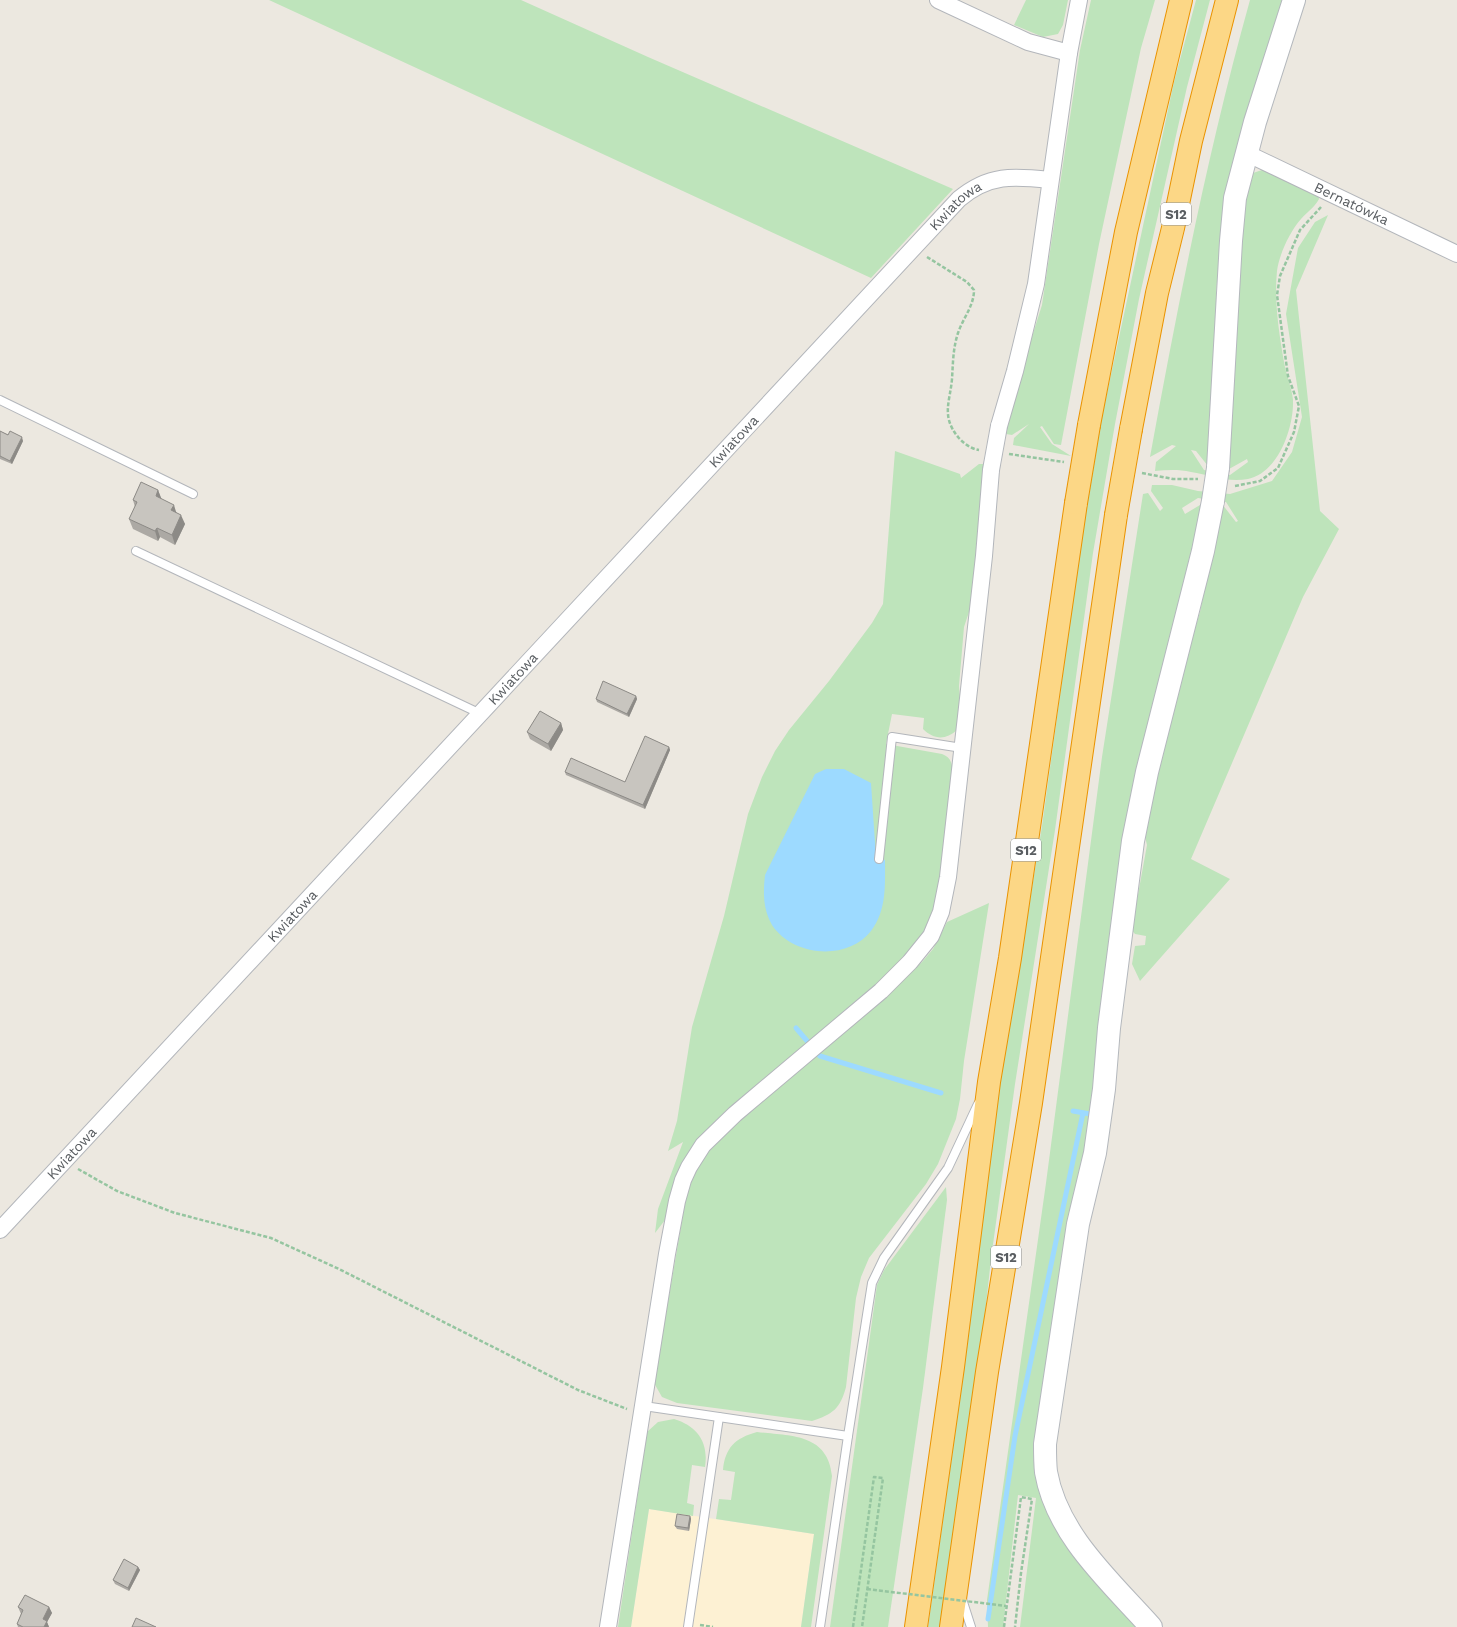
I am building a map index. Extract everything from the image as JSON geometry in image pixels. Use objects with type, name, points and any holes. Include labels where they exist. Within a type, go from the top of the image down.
[{"type":"highway","name":"S12","points":[[916,1627],[953,1367],[989,1082],[1012,950],[1076,503],[1089,425],[1126,232],[1181,0]]},
{"type":"highway","name":"S12","points":[[951,1627],[987,1372],[1031,1103],[1116,515],[1156,293],[1173,228],[1191,141],[1227,0]]},
{"type":"street","points":[[938,0],[1028,42],[1069,53]]},
{"type":"street","points":[[608,1627],[676,1202],[689,1167],[712,1135],[881,992],[910,962],[931,936],[941,912],[948,877],[984,556],[991,470],[999,426],[1015,371],[1036,284],[1069,53],[1079,0]]},
{"type":"street","points":[[1151,1627],[1083,1550],[1066,1525],[1055,1501],[1046,1472],[1045,1444],[1078,1224],[1095,1153],[1104,1089],[1109,1028],[1133,841],[1147,772],[1203,551],[1213,501],[1216,477],[1235,198],[1246,153],[1294,0]]},
{"type":"street","name":"Bernatówka","points":[[1246,153],[1457,254]]},
{"type":"street","name":"Kwiatowa","points":[[0,1230],[482,714],[912,247],[959,198],[980,184],[992,179],[1017,176],[1050,180]]},
{"type":"lane","points":[[0,400],[193,494]]},
{"type":"lane","points":[[136,551],[482,714]]},
{"type":"lane","points":[[879,859],[892,737],[962,748]]},
{"type":"lane","points":[[820,1627],[872,1283],[884,1258],[948,1168],[989,1082]]},
{"type":"lane","points":[[643,1410],[719,1417],[848,1436]]},
{"type":"lane","points":[[688,1627],[719,1417]]},
{"type":"lane","points":[[957,1586],[971,1627]]},
{"type":"path","points":[[1141,473],[1173,479],[1216,477],[1238,486],[1260,481],[1278,468],[1294,432],[1299,406],[1288,376],[1277,295],[1280,276],[1300,230],[1321,208],[1325,191]]},
{"type":"path","points":[[912,247],[952,272],[974,290],[974,298],[958,332],[954,347],[948,419],[954,432],[962,442],[974,449],[981,450]]},
{"type":"path","points":[[1004,453],[1065,462]]},
{"type":"path","points":[[63,1161],[117,1191],[175,1212],[271,1238],[339,1270],[578,1390],[643,1410]]},
{"type":"path","points":[[853,1627],[874,1477],[883,1478],[862,1627]]},
{"type":"path","points":[[1004,1627],[1021,1497],[1032,1499],[1015,1627]]},
{"type":"path","points":[[867,1589],[1006,1606]]},
{"type":"shaded area","points":[[649,1509],[814,1534],[801,1627],[631,1627]]},
{"type":"green space","points":[[269,0],[521,0],[648,57],[953,189],[871,278]]},
{"type":"green space","points":[[1026,0],[1068,0],[1063,25],[1058,34],[1043,37],[1014,25]]},
{"type":"green space","points":[[1091,0],[1155,0],[1141,48],[1099,244],[1061,445],[1054,444],[1042,426],[1040,427],[1052,444],[1071,456],[1013,445],[1014,438],[1029,424],[1012,435],[1006,434],[1017,384],[1042,305],[1080,50]]},
{"type":"green space","points":[[1196,0],[1210,0],[1187,87],[1139,299],[1115,424],[1093,553],[1055,830],[1015,1084],[991,1259],[979,1369],[941,1627],[928,1627],[965,1363],[1000,1085],[1042,826],[1080,550],[1101,421],[1174,82]]},
{"type":"green space","points":[[1250,0],[1284,0],[1223,215],[1216,293],[1217,391],[1208,466],[1196,451],[1191,450],[1204,470],[1230,475],[1248,462],[1247,459],[1229,469],[1226,468],[1234,310],[1247,181],[1253,173],[1265,169],[1318,194],[1319,199],[1293,230],[1283,251],[1277,271],[1276,294],[1279,328],[1285,367],[1293,400],[1291,423],[1282,448],[1276,459],[1259,475],[1248,479],[1233,480],[1182,470],[1155,471],[1156,462],[1176,446],[1172,445],[1150,457],[1207,170]]},
{"type":"green space","points":[[1328,215],[1296,290],[1320,511],[1339,529],[1303,597],[1191,859],[1230,879],[1140,981],[1132,964],[1135,946],[1145,945],[1146,936],[1135,934],[1130,928],[1132,911],[1137,900],[1147,845],[1142,824],[1162,736],[1200,612],[1222,504],[1236,522],[1238,521],[1226,502],[1198,498],[1182,508],[1185,514],[1205,502],[1120,869],[1103,982],[1100,1051],[1040,1467],[1144,1627],[1020,1627],[1036,1498],[1018,1495],[1003,1627],[988,1627],[987,1600],[1046,1183],[1102,757],[1143,494],[1148,493],[1160,511],[1163,508],[1151,491],[1152,485],[1172,485],[1198,491],[1230,494],[1272,481],[1292,452],[1302,417],[1286,314],[1298,248],[1315,222]]},
{"type":"green space","points":[[895,451],[960,474],[961,478],[979,464],[985,464],[974,581],[969,612],[964,627],[959,686],[961,711],[957,730],[949,736],[936,737],[927,733],[923,729],[924,718],[892,714],[886,744],[942,754],[948,757],[951,762],[953,774],[940,891],[929,926],[908,958],[711,1127],[689,1152],[678,1173],[665,1220],[655,1233],[658,1209],[683,1142],[668,1151],[677,1121],[692,1027],[724,916],[748,814],[762,777],[775,751],[789,730],[829,681],[872,623],[883,604]]},
{"type":"green space","points":[[989,903],[956,1119],[938,1164],[926,1184],[869,1258],[861,1277],[856,1298],[846,1387],[838,1406],[835,1410],[825,1416],[812,1421],[677,1403],[662,1397],[654,1383],[688,1186],[702,1159],[723,1135],[922,962],[933,949],[947,922]]},
{"type":"green space","points":[[946,1187],[947,1200],[923,1388],[888,1627],[830,1627],[877,1285],[884,1270]]},
{"type":"green space","points":[[674,1419],[689,1426],[700,1436],[705,1450],[705,1467],[692,1465],[687,1503],[694,1505],[693,1516],[649,1509],[631,1627],[618,1627],[647,1432],[658,1422]]},
{"type":"green space","points":[[757,1432],[794,1436],[805,1439],[815,1444],[823,1452],[829,1462],[832,1476],[811,1627],[801,1627],[814,1534],[716,1519],[719,1499],[731,1500],[735,1472],[723,1470],[726,1456],[732,1445],[737,1441],[749,1434]]},
{"type":"water","points":[[826,769],[844,769],[871,783],[876,858],[885,860],[884,897],[876,923],[871,931],[861,941],[849,947],[835,951],[806,949],[793,944],[781,936],[769,919],[764,901],[765,875],[815,774]]},
{"type":"building","points":[[0,431],[8,435],[10,431],[22,437],[10,461],[0,456]]},
{"type":"building","points":[[141,482],[158,490],[156,496],[174,505],[171,510],[181,515],[172,535],[157,528],[155,531],[129,519],[137,502],[133,500]]},
{"type":"building","points":[[603,681],[636,696],[627,714],[596,699]]},
{"type":"building","points":[[540,711],[561,723],[548,744],[527,732]]},
{"type":"building","points":[[645,736],[669,747],[643,805],[565,772],[571,758],[625,782]]},
{"type":"building","points":[[677,1514],[690,1516],[688,1528],[675,1526]]},
{"type":"building","points":[[124,1559],[138,1567],[128,1588],[113,1580]]},
{"type":"building","points":[[25,1595],[49,1607],[43,1619],[47,1621],[44,1627],[23,1627],[17,1624],[23,1610],[18,1607]]},
{"type":"building","points":[[136,1618],[156,1627],[132,1627]]},
{"type":"waterway","points":[[796,1028],[820,1056],[941,1093]]},
{"type":"waterway","points":[[1073,1111],[1090,1114]]},
{"type":"waterway","points":[[988,1619],[1015,1436],[1083,1113]]}]
